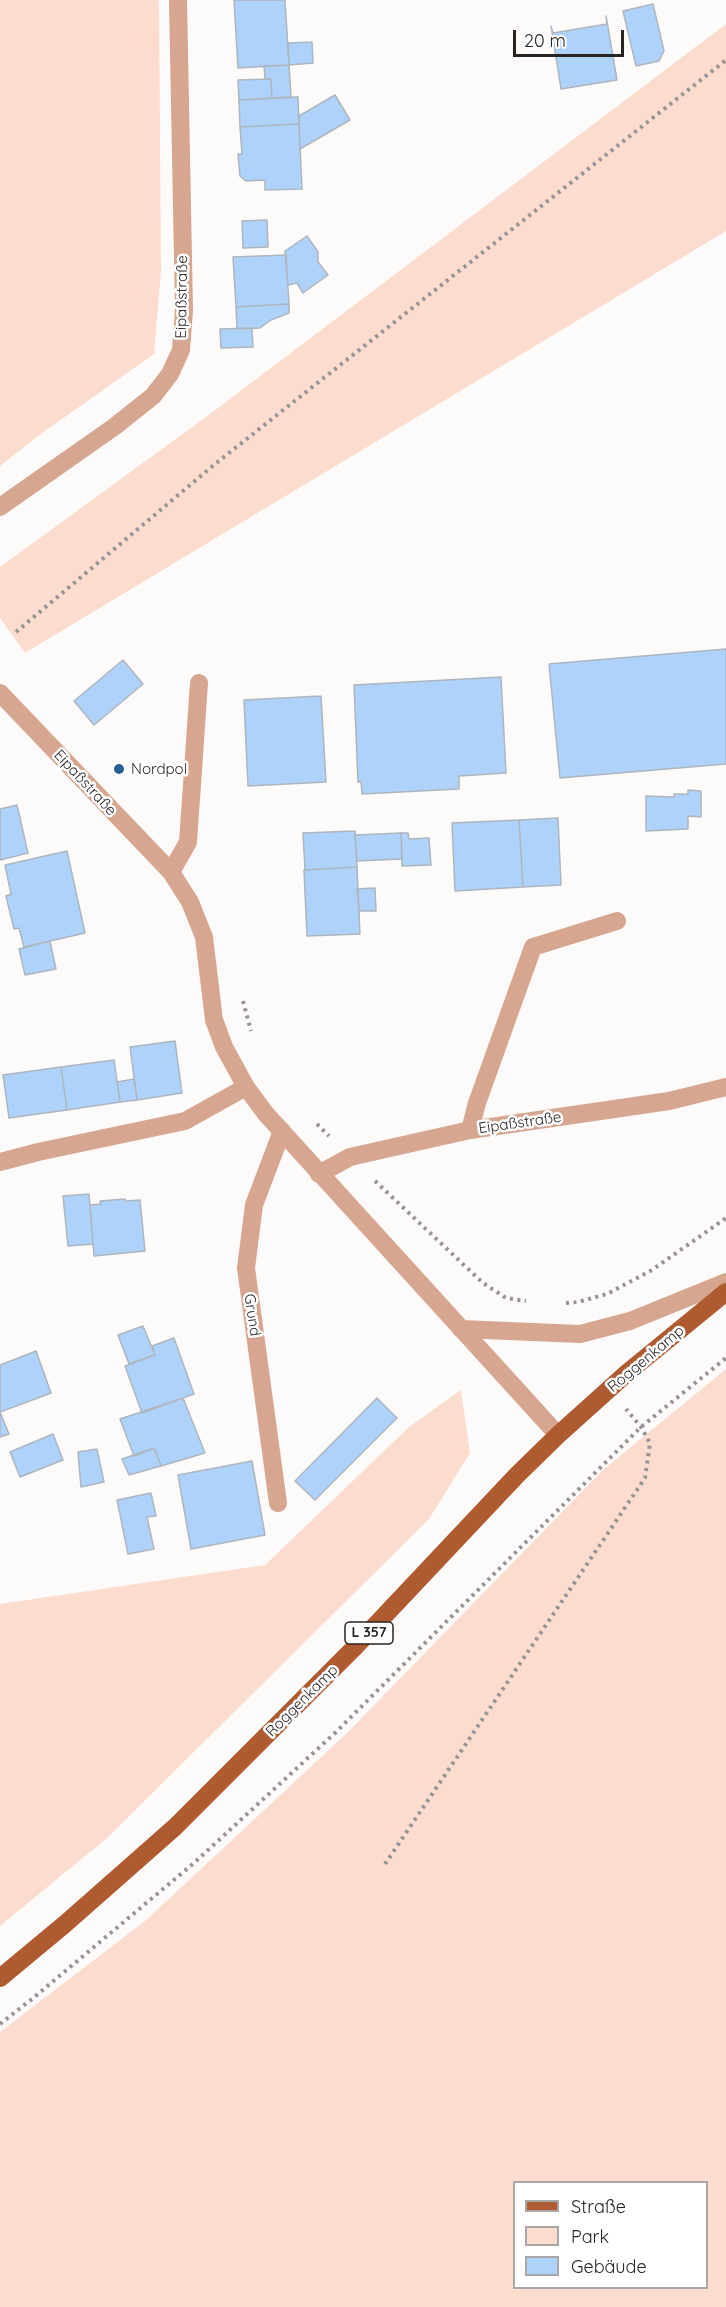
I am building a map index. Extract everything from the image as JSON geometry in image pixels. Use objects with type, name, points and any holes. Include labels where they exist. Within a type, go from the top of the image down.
[{"type":"main road","name":"Roggenkamp","points":[[0,1978],[175,1827],[353,1649],[517,1474],[558,1435],[627,1373],[726,1292]]},
{"type":"street","name":"Eipaßstraße","points":[[0,507],[114,427],[153,396],[170,374],[181,350],[184,310],[178,0]]},
{"type":"street","points":[[171,872],[188,842],[199,683]]},
{"type":"street","name":"Eipaßstraße","points":[[0,693],[171,872],[190,902],[204,937],[214,1020],[224,1047],[246,1086],[319,1174],[558,1435]]},
{"type":"street","points":[[470,1130],[477,1103],[533,946],[617,921]]},
{"type":"street","points":[[0,1162],[185,1121],[246,1086]]},
{"type":"street","name":"Eipaßstraße","points":[[319,1174],[350,1157],[470,1130],[669,1101],[726,1087]]},
{"type":"street","name":"Grund","points":[[278,1503],[246,1268],[254,1205],[282,1131]]},
{"type":"street","points":[[461,1329],[580,1334],[630,1321],[726,1282]]},
{"type":"path","points":[[16,632],[215,464],[726,60]]},
{"type":"path","points":[[243,1000],[254,1040]]},
{"type":"path","points":[[311,1118],[483,1283],[506,1298],[534,1302]]},
{"type":"path","points":[[555,1303],[578,1302],[608,1294],[652,1270],[726,1218]]},
{"type":"path","points":[[0,2024],[194,1863],[336,1732],[641,1427],[726,1358]]},
{"type":"path","points":[[386,1864],[645,1478],[650,1443],[641,1427]]},
{"type":"green space","points":[[0,0],[159,0],[161,271],[154,354],[38,436],[0,466]]},
{"type":"green space","points":[[726,24],[726,231],[25,653],[0,618],[0,567],[210,414]]},
{"type":"green space","points":[[726,1369],[726,2307],[0,2307],[0,2032],[145,1921],[347,1733],[603,1470]]},
{"type":"green space","points":[[461,1390],[470,1453],[429,1519],[107,1838],[0,1926],[0,1604],[265,1565],[409,1427]]},
{"type":"building","points":[[234,0],[285,0],[289,65],[238,68]]},
{"type":"building","points":[[653,4],[664,51],[659,61],[636,66],[623,11]]},
{"type":"building","points":[[606,16],[617,80],[561,89],[551,26],[553,33],[607,24]]},
{"type":"building","points":[[312,42],[313,63],[289,65],[288,43]]},
{"type":"building","points":[[289,65],[291,97],[272,98],[271,79],[265,79],[264,66]]},
{"type":"building","points":[[271,79],[272,98],[239,100],[238,80]]},
{"type":"building","points":[[335,95],[350,120],[300,149],[299,116]]},
{"type":"building","points":[[298,97],[299,124],[240,127],[239,100]]},
{"type":"building","points":[[299,124],[302,189],[265,190],[265,180],[246,181],[240,176],[238,154],[242,154],[240,127]]},
{"type":"building","points":[[267,220],[268,247],[243,248],[242,221]]},
{"type":"building","points":[[307,236],[318,252],[318,262],[328,275],[303,293],[297,283],[288,285],[285,251]]},
{"type":"building","points":[[286,255],[289,304],[236,307],[233,257]]},
{"type":"building","points":[[289,304],[289,313],[271,320],[260,328],[237,329],[236,307]]},
{"type":"building","points":[[252,328],[253,347],[221,348],[220,329]]},
{"type":"building","points":[[726,649],[726,764],[560,778],[549,664]]},
{"type":"building","points":[[123,660],[143,684],[94,725],[74,701]]},
{"type":"building","points":[[501,677],[506,773],[459,776],[459,789],[362,794],[361,782],[358,782],[354,685]]},
{"type":"building","points":[[321,696],[326,782],[248,786],[244,700]]},
{"type":"building","points":[[688,790],[701,791],[701,817],[688,816],[688,829],[646,831],[646,796],[674,797],[674,794],[688,794]]},
{"type":"building","points":[[17,805],[28,853],[0,860],[0,809]]},
{"type":"building","points":[[558,818],[561,885],[523,887],[519,820]]},
{"type":"building","points":[[519,820],[523,887],[455,891],[452,823]]},
{"type":"building","points":[[355,831],[357,867],[305,870],[303,833]]},
{"type":"building","points":[[401,833],[408,833],[409,839],[429,838],[431,865],[402,866]]},
{"type":"building","points":[[401,833],[402,859],[357,861],[355,835]]},
{"type":"building","points":[[67,851],[85,933],[24,947],[19,928],[14,929],[6,896],[11,894],[5,865]]},
{"type":"building","points":[[357,867],[360,934],[307,936],[304,870]]},
{"type":"building","points":[[375,888],[376,911],[359,911],[357,889]]},
{"type":"building","points":[[50,941],[56,969],[25,975],[19,949]]},
{"type":"building","points":[[175,1041],[182,1093],[137,1100],[130,1047]]},
{"type":"building","points":[[114,1060],[120,1102],[67,1110],[61,1067]]},
{"type":"building","points":[[61,1067],[67,1110],[9,1118],[3,1075]]},
{"type":"building","points":[[134,1079],[137,1100],[120,1102],[117,1082]]},
{"type":"building","points":[[89,1194],[93,1244],[68,1246],[63,1196]]},
{"type":"building","points":[[125,1199],[126,1201],[140,1200],[145,1251],[94,1256],[90,1205],[101,1204],[100,1201]]},
{"type":"building","points":[[143,1326],[155,1355],[129,1364],[118,1335]]},
{"type":"building","points":[[174,1338],[194,1394],[142,1413],[125,1366],[155,1355],[152,1346]]},
{"type":"building","points":[[36,1351],[51,1393],[0,1412],[0,1365]]},
{"type":"building","points":[[183,1398],[205,1453],[161,1466],[154,1448],[134,1456],[120,1419]]},
{"type":"building","points":[[377,1398],[397,1418],[315,1500],[295,1481]]},
{"type":"building","points":[[0,1412],[9,1434],[0,1437]]},
{"type":"building","points":[[53,1434],[63,1460],[20,1477],[10,1452]]},
{"type":"building","points":[[154,1448],[161,1466],[129,1475],[122,1459]]},
{"type":"building","points":[[97,1449],[104,1482],[81,1487],[78,1452]]},
{"type":"building","points":[[252,1461],[265,1535],[191,1549],[178,1475]]},
{"type":"building","points":[[151,1493],[156,1516],[147,1517],[154,1549],[128,1554],[117,1500]]},
{"type":"place","name":"Nordpol","points":[[119,769]]}]
